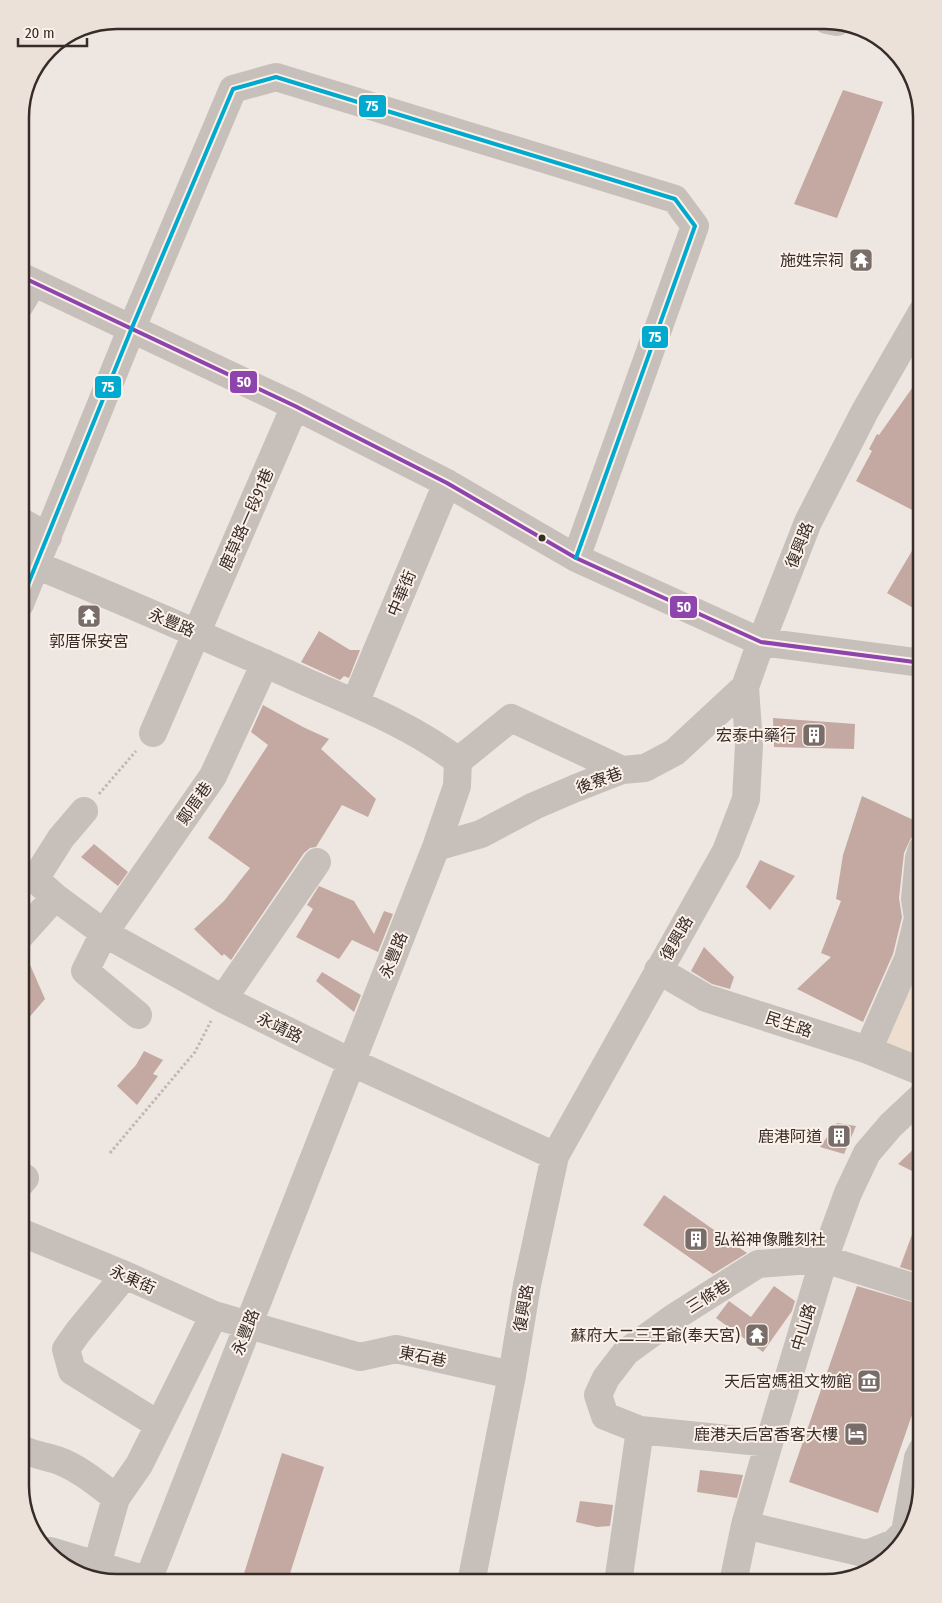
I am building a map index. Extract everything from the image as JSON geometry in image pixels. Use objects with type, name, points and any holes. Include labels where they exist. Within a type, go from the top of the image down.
[{"type":"street","points":[[29,582],[131,330],[233,89],[276,77],[674,199],[695,226],[576,558]]},
{"type":"street","points":[[29,290],[131,330],[295,406],[447,483],[576,558],[761,642],[913,660]]},
{"type":"street","name":"復興路","points":[[473,1574],[528,1285],[555,1156],[726,851],[746,799],[749,745],[745,687],[761,642],[808,522],[865,411],[913,328]]},
{"type":"street","name":"鹿草路一段91巷","points":[[153,733],[295,406]]},
{"type":"street","name":"中華街","points":[[355,704],[447,483]]},
{"type":"street","points":[[29,526],[48,537]]},
{"type":"street","name":"永豐路","points":[[36,565],[197,632],[355,704],[436,744],[458,761],[458,786],[436,846],[247,1325],[153,1574]]},
{"type":"street","name":"鄭厝巷","points":[[138,1015],[85,971],[104,933],[213,776],[265,663]]},
{"type":"street","name":"後寮巷","points":[[436,846],[481,834],[534,806],[622,770],[645,768],[675,752],[745,687]]},
{"type":"street","points":[[458,761],[511,718],[622,770]]},
{"type":"street","points":[[29,873],[84,811]]},
{"type":"street","points":[[223,999],[316,862]]},
{"type":"street","name":"永靖路","points":[[29,877],[104,933],[223,999],[351,1062],[555,1156]]},
{"type":"street","points":[[29,926],[55,897]]},
{"type":"street","points":[[868,1050],[908,959],[913,938]]},
{"type":"street","name":"民生路","points":[[658,970],[706,998],[868,1050],[913,1068]]},
{"type":"street","name":"中山路","points":[[735,1574],[745,1525],[768,1443],[824,1259],[848,1193],[867,1153],[890,1125],[913,1104]]},
{"type":"street","name":"永東街","points":[[29,1236],[126,1275],[214,1315],[247,1325]]},
{"type":"street","points":[[824,1259],[913,1287]]},
{"type":"street","name":"三條巷","points":[[640,1430],[605,1416],[598,1395],[606,1378],[626,1352],[672,1318],[758,1264],[824,1259]]},
{"type":"street","points":[[126,1275],[66,1349],[72,1371],[159,1425]]},
{"type":"street","points":[[97,1565],[116,1498],[139,1465],[214,1315]]},
{"type":"street","name":"東石巷","points":[[247,1325],[360,1357],[396,1349],[512,1375]]},
{"type":"street","points":[[619,1574],[640,1430],[768,1443]]},
{"type":"street","points":[[29,1453],[58,1460],[95,1481],[116,1498]]},
{"type":"street","points":[[907,1519],[913,1487]]},
{"type":"street","points":[[745,1525],[867,1554],[891,1544]]},
{"type":"street","points":[[63,1555],[125,1574]]},
{"type":"path","points":[[84,811],[153,733]]},
{"type":"path","points":[[110,1153],[195,1052],[223,999]]},
{"type":"shaded area","points":[[909,984],[913,986],[913,1065],[875,1048]]},
{"type":"building","points":[[843,90],[883,102],[837,218],[794,204]]},
{"type":"building","points":[[913,387],[913,510],[856,481],[872,451],[869,449],[877,434],[879,435]]},
{"type":"building","points":[[913,549],[913,608],[887,593]]},
{"type":"building","points":[[319,631],[350,650],[360,650],[349,678],[344,676],[340,680],[301,662]]},
{"type":"building","points":[[263,705],[329,739],[321,749],[376,799],[368,817],[342,805],[316,847],[310,848],[304,853],[231,960],[224,954],[222,956],[194,929],[224,901],[250,868],[208,838],[268,745],[251,732]]},
{"type":"building","name":"宏泰中藥行","points":[[773,718],[855,724],[854,749],[774,747]]},
{"type":"building","points":[[862,796],[913,820],[913,837],[904,853],[899,898],[902,917],[893,954],[863,1022],[797,989],[831,957],[821,953],[841,901],[836,899],[843,855]]},
{"type":"building","points":[[94,844],[128,872],[118,886],[81,857]]},
{"type":"building","points":[[760,860],[795,876],[770,910],[746,887]]},
{"type":"building","points":[[319,886],[354,901],[374,934],[384,911],[393,914],[378,952],[352,940],[339,959],[296,937],[313,909],[307,905]]},
{"type":"building","points":[[704,947],[734,977],[730,989],[712,984],[691,971]]},
{"type":"building","points":[[29,962],[45,999],[29,1018]]},
{"type":"building","points":[[322,972],[361,995],[354,1012],[316,981]]},
{"type":"building","points":[[144,1051],[163,1060],[153,1074],[158,1076],[137,1105],[117,1086],[136,1065]]},
{"type":"building","name":"鹿港阿道","points":[[837,1123],[856,1126],[844,1154],[820,1147]]},
{"type":"building","points":[[913,1150],[913,1172],[898,1164]]},
{"type":"building","name":"弘裕神像雕刻社","points":[[664,1195],[747,1253],[713,1274],[643,1225]]},
{"type":"building","points":[[913,1232],[913,1271],[900,1267]]},
{"type":"building","name":"蘇府大二三王爺(奉天宮)","points":[[774,1286],[795,1301],[792,1311],[763,1352],[716,1318],[729,1301],[751,1317]]},
{"type":"building","name":"鹿港天后宮香客大樓","points":[[857,1286],[913,1302],[913,1412],[878,1513],[789,1482]]},
{"type":"building","points":[[282,1453],[324,1467],[290,1574],[244,1574]]},
{"type":"building","points":[[700,1470],[743,1475],[737,1498],[697,1492]]},
{"type":"building","points":[[580,1501],[613,1505],[610,1526],[597,1527],[576,1522]]},
{"type":"transit line","name":"75","points":[[29,582],[131,330],[233,89],[276,77],[675,199],[695,226],[576,558]]},
{"type":"transit line","name":"50","points":[[29,280],[295,406],[447,483],[576,558],[761,642],[913,662]]},
{"type":"place","name":"施姓宗祠","points":[[861,260]]},
{"type":"place","name":"郭厝保安宮","points":[[89,616]]},
{"type":"place","name":"宏泰中藥行","points":[[814,735]]},
{"type":"place","name":"鹿港阿道","points":[[839,1136]]},
{"type":"place","name":"弘裕神像雕刻社","points":[[696,1239]]},
{"type":"place","name":"蘇府大二三王爺(奉天宮)","points":[[757,1335]]},
{"type":"place","name":"天后宮媽祖文物館","points":[[869,1381]]},
{"type":"place","name":"鹿港天后宮香客大樓","points":[[856,1434]]}]
